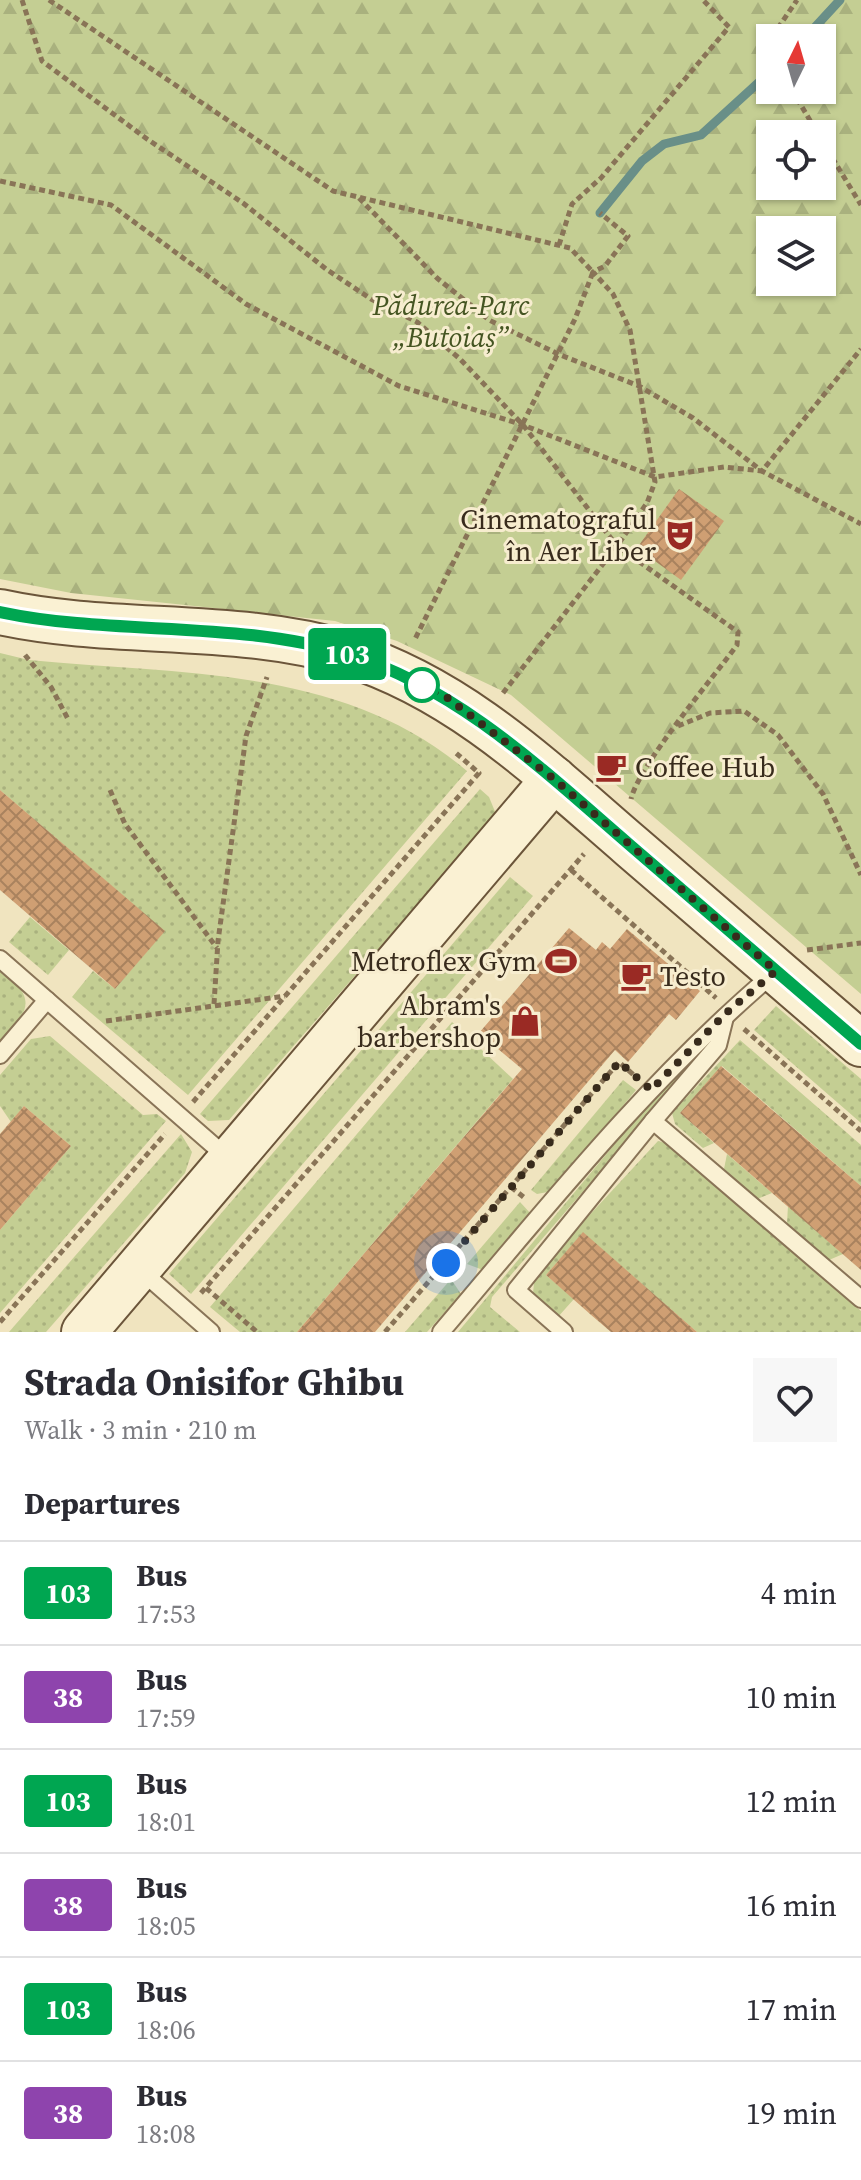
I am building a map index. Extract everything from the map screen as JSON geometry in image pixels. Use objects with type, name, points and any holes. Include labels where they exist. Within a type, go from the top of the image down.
[{"type":"main road","points":[[6,632],[86,626],[251,638],[347,654],[445,696],[464,734],[554,779],[861,1044]]},
{"type":"main road","points":[[84,1332],[554,779]]},
{"type":"lane","points":[[0,959],[230,1160]]},
{"type":"lane","points":[[441,1332],[651,1090],[726,1013],[776,971]]},
{"type":"lane","points":[[0,1055],[47,1000]]},
{"type":"lane","points":[[564,1332],[516,1290],[718,1045],[726,1013]]},
{"type":"lane","points":[[653,1121],[861,1299]]},
{"type":"lane","points":[[138,1268],[211,1332]]},
{"type":"path","points":[[22,0],[42,61],[147,139],[243,203],[326,269],[371,299],[417,322],[460,359],[523,425],[617,546],[738,632],[737,645],[635,786],[627,807]]},
{"type":"path","points":[[0,1322],[479,773],[464,734],[617,546],[653,493],[655,477],[626,319],[613,294],[578,253],[559,245],[333,191],[49,0]]},
{"type":"path","points":[[559,245],[572,204],[601,178],[729,27],[703,0]]},
{"type":"path","points":[[781,24],[797,0]]},
{"type":"path","points":[[836,164],[861,205]]},
{"type":"path","points":[[0,181],[111,205],[246,304],[385,378],[523,425],[655,477],[724,467],[762,471]]},
{"type":"path","points":[[358,198],[437,278],[489,320],[558,354],[639,386],[693,418],[762,471],[861,524]]},
{"type":"path","points":[[419,628],[558,354],[593,272],[605,266],[628,236],[600,213]]},
{"type":"path","points":[[762,471],[861,349]]},
{"type":"path","points":[[6,632],[51,687],[68,719]]},
{"type":"path","points":[[25,655],[39,657]]},
{"type":"path","points":[[214,1004],[217,949],[246,736],[270,677],[254,675]]},
{"type":"path","points":[[677,727],[710,713],[744,711],[778,735],[823,794],[861,875]]},
{"type":"path","points":[[110,790],[125,824],[217,949]]},
{"type":"path","points":[[257,1332],[206,1288],[584,854]]},
{"type":"path","points":[[570,870],[710,989],[726,1013],[861,1131]]},
{"type":"path","points":[[776,971],[792,954],[861,943]]},
{"type":"path","points":[[77,1026],[285,996]]},
{"type":"path","points":[[385,1332],[619,1062],[651,1090]]},
{"type":"green space","name":"Pădurea-Parc „Butoiaș”","points":[[0,0],[861,0],[861,994],[511,695],[397,641],[335,621],[71,593],[0,579]]},
{"type":"green space","points":[[0,653],[29,660],[202,674],[315,694],[368,711],[419,737],[467,771],[188,1095],[72,997],[93,971],[115,989],[164,931],[0,790]]},
{"type":"green space","points":[[480,789],[489,797],[496,814],[229,1120],[208,1121],[200,1114]]},
{"type":"green space","points":[[510,877],[533,896],[191,1294],[169,1274]]},
{"type":"green space","points":[[30,917],[69,950],[48,975],[9,942]]},
{"type":"green space","points":[[0,966],[19,988],[26,1004],[19,1020],[0,1042]]},
{"type":"green space","points":[[776,1006],[861,1079],[861,1123],[754,1030]]},
{"type":"green space","points":[[452,1022],[513,1079],[297,1332],[240,1332],[210,1307]]},
{"type":"green space","points":[[50,1036],[143,1115],[157,1114],[166,1121],[0,1313],[0,1230],[71,1146],[24,1106],[11,1122],[0,1106],[0,1075],[31,1039]]},
{"type":"green space","points":[[708,1039],[712,1042],[492,1297],[490,1307],[520,1332],[458,1332],[649,1103]]},
{"type":"green space","points":[[740,1040],[861,1145],[861,1186],[722,1066],[680,1113],[714,1143],[703,1148],[675,1124],[672,1113]]},
{"type":"green space","points":[[623,1080],[636,1090],[553,1191],[537,1194],[531,1190]]},
{"type":"green space","points":[[181,1134],[192,1152],[185,1173],[46,1332],[9,1332]]},
{"type":"green space","points":[[658,1141],[665,1143],[861,1311],[861,1332],[697,1332],[583,1233],[546,1275],[574,1299],[557,1318],[533,1293],[535,1274]]},
{"type":"green space","points":[[727,1154],[772,1193],[757,1199],[724,1169]]},
{"type":"green space","points":[[520,1202],[531,1214],[483,1270],[467,1264]]},
{"type":"green space","points":[[788,1206],[843,1254],[829,1260],[787,1223]]},
{"type":"green space","points":[[451,1279],[461,1294],[427,1332],[405,1332]]},
{"type":"building","name":"Cinematograful în Aer Liber","points":[[679,489],[724,521],[681,580],[637,548]]},
{"type":"building","points":[[0,790],[165,931],[115,989],[0,890]]},
{"type":"building","points":[[569,928],[596,950],[602,942],[610,949],[627,929],[700,991],[676,1020],[669,1014],[628,1062],[615,1050],[375,1332],[297,1332],[522,1069],[479,1033]]},
{"type":"building","points":[[721,1066],[861,1186],[861,1270],[680,1113]]},
{"type":"building","points":[[24,1106],[71,1146],[0,1230],[0,1134]]},
{"type":"building","points":[[583,1232],[697,1332],[611,1332],[590,1314],[546,1275]]},
{"type":"waterway","points":[[818,24],[840,0]]},
{"type":"waterway","points":[[600,213],[642,161],[664,144],[701,135],[756,85]]},
{"type":"bus line","name":"103","points":[[0,612],[86,626],[302,644],[347,654],[445,696],[554,779],[861,1044]]},
{"type":"place","name":"Cinematograful în Aer Liber","points":[[680,535]]},
{"type":"place","name":"Coffee Hub","points":[[611,767]]},
{"type":"place","name":"Metroflex Gym","points":[[561,961]]},
{"type":"place","name":"Testo","points":[[636,976]]},
{"type":"place","name":"Abram's barbershop","points":[[525,1021]]},
{"type":"route","points":[[422,685],[445,696],[554,779],[776,971],[726,1013],[651,1090],[619,1062],[446,1263]]}]
